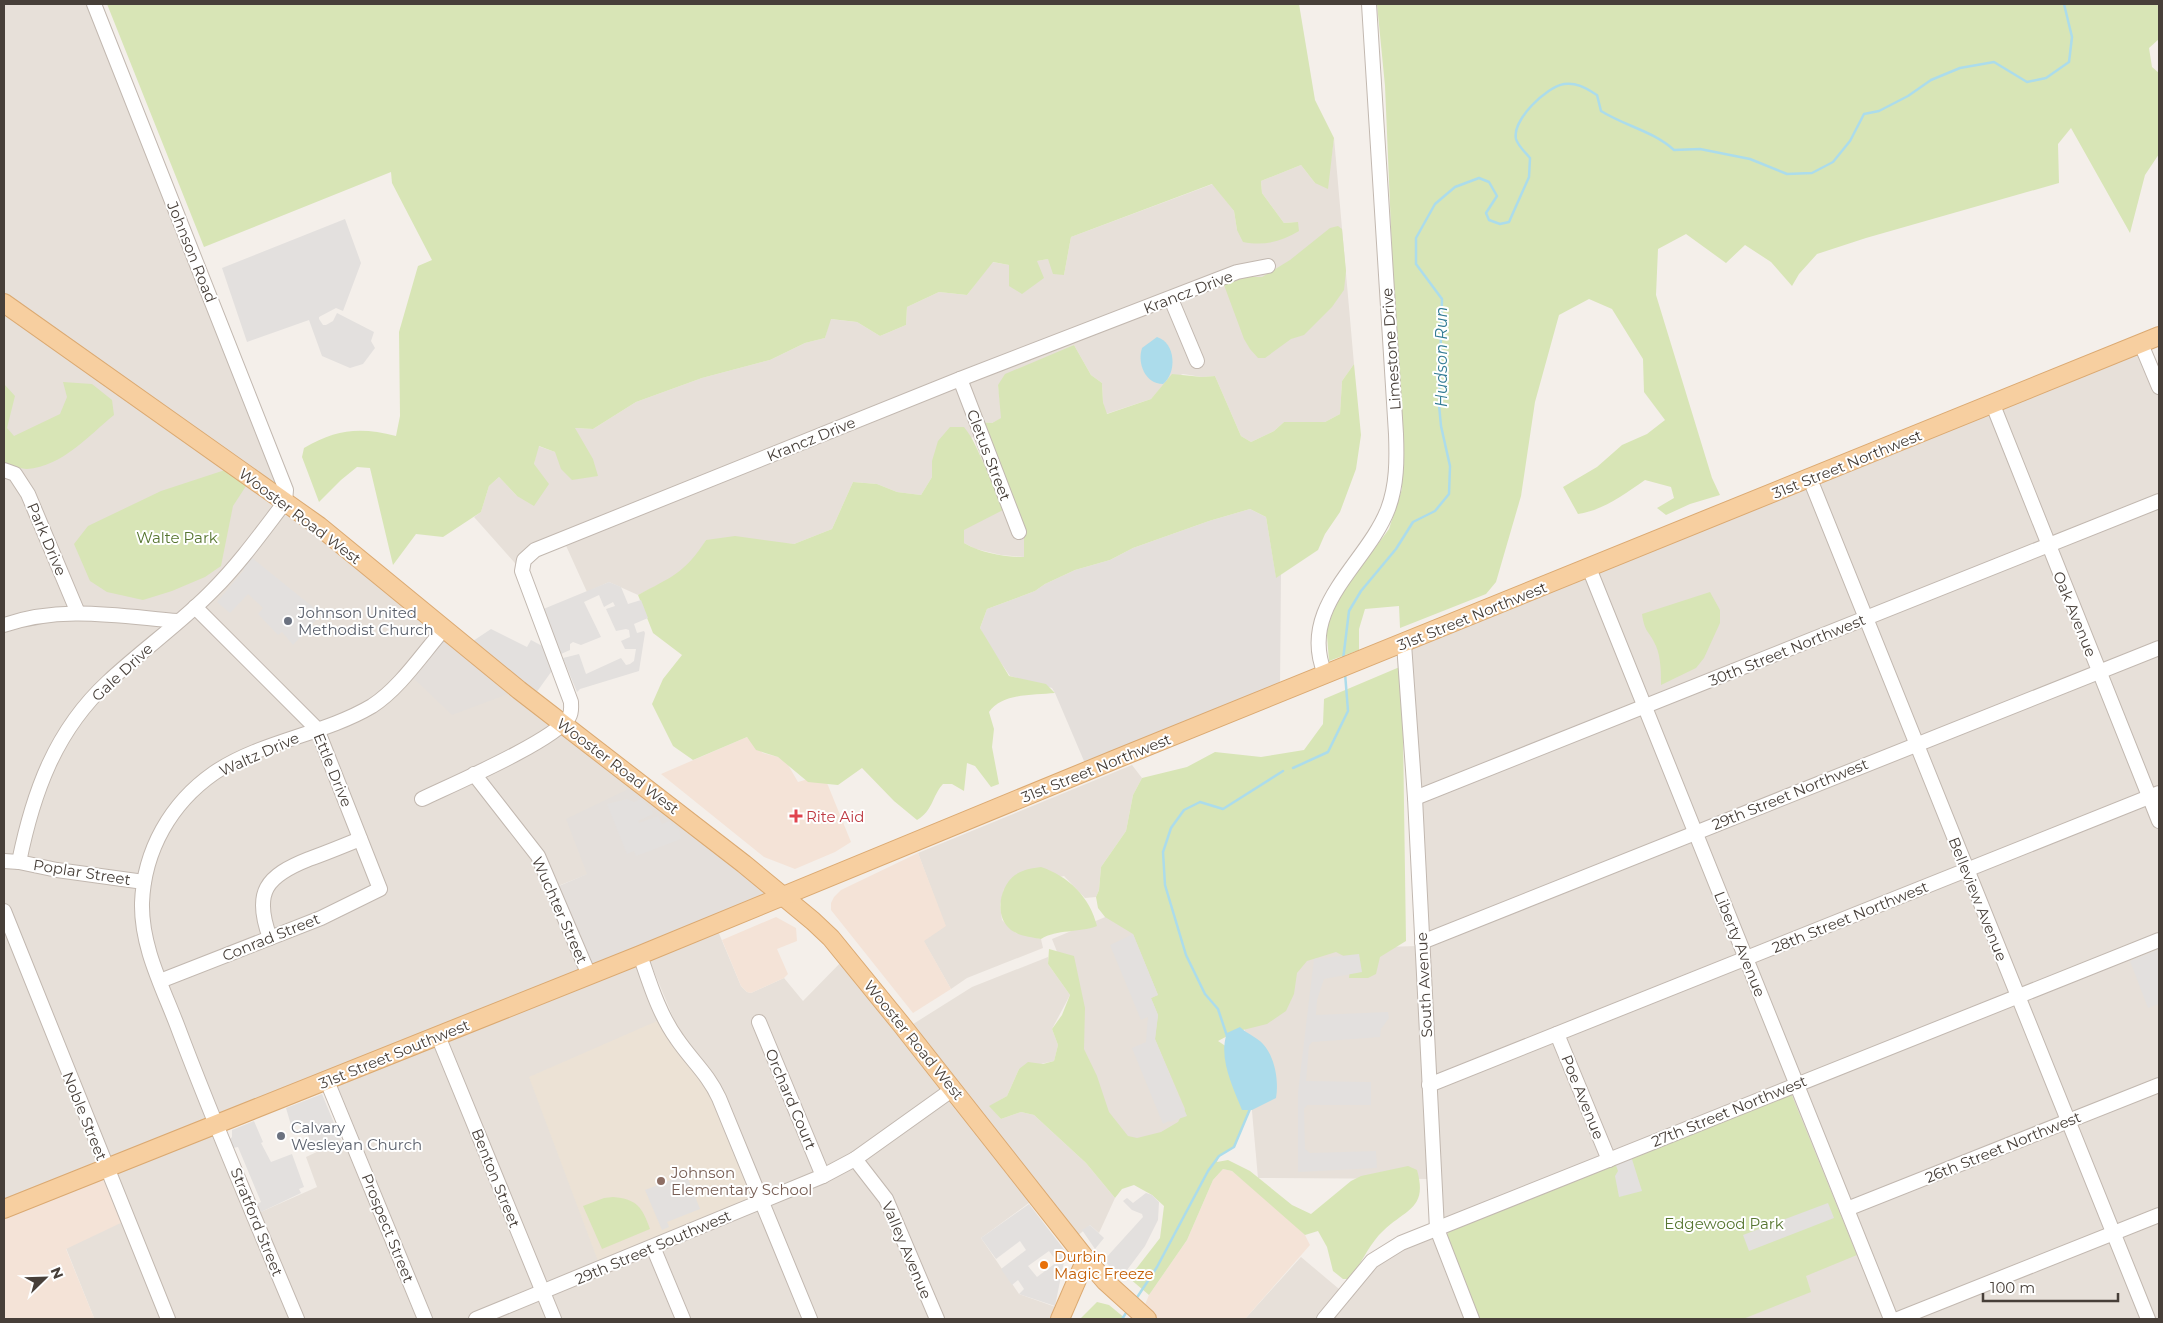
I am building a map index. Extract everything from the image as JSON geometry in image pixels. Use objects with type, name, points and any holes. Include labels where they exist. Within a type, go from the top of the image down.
[{"type":"main road","name":"Wooster Road West","points":[[4,303],[285,502],[562,724],[784,896],[830,938],[953,1089],[1086,1259],[1119,1295],[1144,1316]]},
{"type":"main road","name":"31st Street Northwest","points":[[784,896],[2159,336]]},
{"type":"main road","name":"31st Street Southwest","points":[[4,1209],[784,896]]},
{"type":"main road","points":[[1060,1319],[1086,1259]]},
{"type":"street","name":"Johnson Road","points":[[94,4],[286,490],[285,502]]},
{"type":"street","name":"Limestone Drive","points":[[1339,669],[1320,653],[1320,634],[1324,613],[1333,594],[1382,524],[1393,493],[1396,475],[1396,434],[1369,4]]},
{"type":"street","name":"Krancz Drive","points":[[562,724],[572,711],[571,702],[524,583],[521,566],[528,555],[546,545],[960,379],[1237,272],[1268,266]]},
{"type":"street","points":[[1171,299],[1197,361]]},
{"type":"street","points":[[2141,344],[2159,387]]},
{"type":"street","name":"Cletus Street","points":[[960,379],[1019,532]]},
{"type":"street","name":"Oak Avenue","points":[[1993,405],[2098,672],[2154,795],[2159,821]]},
{"type":"street","name":"Park Drive","points":[[6,470],[15,474],[28,494],[78,613]]},
{"type":"street","name":"Belleview Avenue","points":[[1810,479],[2148,1319]]},
{"type":"street","name":"30th Street Northwest","points":[[1415,798],[1645,708],[2159,501]]},
{"type":"street","name":"Gale Drive","points":[[19,862],[27,820],[37,789],[50,760],[67,732],[102,687],[178,622],[229,573],[285,502]]},
{"type":"street","name":"Liberty Avenue","points":[[1589,568],[1891,1319]]},
{"type":"street","name":"Ettle Drive","points":[[194,607],[317,729],[380,889]]},
{"type":"street","points":[[4,626],[46,614],[78,613],[178,622]]},
{"type":"street","name":"Waltz Drive","points":[[217,1125],[160,981],[145,935],[142,902],[148,862],[165,825],[196,787],[236,761],[358,713],[379,701],[444,629]]},
{"type":"street","name":"South Avenue","points":[[1404,644],[1415,798],[1437,1229],[1472,1319]]},
{"type":"street","name":"29th Street Northwest","points":[[1422,942],[2159,648]]},
{"type":"street","points":[[422,798],[524,750],[562,724]]},
{"type":"street","name":"Wuchter Street","points":[[474,774],[538,856],[589,975]]},
{"type":"street","name":"28th Street Northwest","points":[[1429,1085],[2154,795]]},
{"type":"street","points":[[270,938],[262,912],[262,896],[270,882],[289,867],[360,839]]},
{"type":"street","points":[[4,861],[19,862]]},
{"type":"street","name":"Poplar Street","points":[[19,862],[57,870],[144,882]]},
{"type":"street","name":"Conrad Street","points":[[160,981],[321,918],[380,889]]},
{"type":"street","name":"Noble Street","points":[[4,911],[106,1169],[168,1319]]},
{"type":"street","name":"27th Street Northwest","points":[[1324,1319],[1372,1261],[1401,1243],[2159,940]]},
{"type":"street","points":[[640,955],[664,1018],[677,1039],[712,1084],[810,1319]]},
{"type":"street","name":"Orchard Court","points":[[758,1022],[823,1176]]},
{"type":"street","name":"Poe Avenue","points":[[1557,1034],[1609,1160]]},
{"type":"street","name":"Benton Street","points":[[438,1036],[554,1319]]},
{"type":"street","name":"Prospect Street","points":[[327,1081],[425,1319]]},
{"type":"street","name":"26th Street Northwest","points":[[1847,1209],[2159,1085]]},
{"type":"street","name":"29th Street Southwest","points":[[476,1319],[823,1176],[855,1159],[953,1089]]},
{"type":"street","name":"Stratford Street","points":[[217,1125],[297,1319]]},
{"type":"street","name":"Valley Avenue","points":[[855,1159],[886,1199],[936,1319]]},
{"type":"street","points":[[1898,1319],[2159,1214]]},
{"type":"street","points":[[653,1246],[683,1319]]},
{"type":"shaded area","points":[[4,4],[94,4],[285,502],[519,690],[641,783],[588,874],[553,888],[640,955],[654,996],[677,1027],[646,952],[715,924],[741,986],[747,992],[751,993],[784,978],[803,1001],[846,957],[1037,1197],[981,1238],[1019,1294],[1064,1310],[1060,1319],[93,1319],[66,1248],[4,1209]],"holes":[[[327,1081],[351,1136],[306,1157],[317,1187],[254,1215],[217,1125]]]},
{"type":"shaded area","points":[[1334,138],[1354,364],[1342,381],[1340,414],[1325,422],[1284,422],[1274,431],[1251,442],[1241,436],[1215,376],[1202,377],[1183,374],[1168,380],[1151,399],[1106,414],[1102,383],[1091,375],[1074,345],[998,385],[1002,418],[992,423],[977,422],[1024,532],[1024,557],[1001,555],[976,549],[964,543],[964,530],[983,463],[973,437],[932,461],[932,477],[921,495],[897,492],[877,484],[853,482],[832,529],[794,544],[706,540],[696,557],[676,576],[638,595],[609,582],[587,592],[563,539],[546,545],[522,571],[474,517],[481,512],[489,486],[499,477],[517,496],[534,464],[538,446],[555,452],[577,434],[574,428],[593,429],[636,402],[702,378],[770,360],[805,343],[825,338],[830,319],[857,322],[880,336],[906,325],[907,307],[939,292],[967,295],[992,262],[1009,265],[1009,286],[1037,261],[1048,259],[1064,275],[1071,237],[1213,184],[1234,211],[1237,230],[1298,222],[1284,223],[1262,193],[1261,181],[1301,165],[1315,183],[1331,159]]},
{"type":"shaded area","points":[[345,219],[361,263],[343,311],[336,308],[319,317],[319,319],[323,325],[326,325],[333,321],[337,313],[374,332],[371,341],[375,348],[363,364],[350,368],[322,356],[309,320],[247,342],[222,268]]},
{"type":"shaded area","points":[[2141,344],[2159,387],[2159,1319],[1245,1319],[1301,1257],[1345,1294],[1372,1261],[1437,1229],[1404,644]]},
{"type":"shaded area","points":[[1250,509],[1266,517],[1276,577],[1281,573],[1280,687],[1087,768],[1052,688],[1010,676],[988,644],[980,628],[987,609],[1035,591],[1045,584],[1075,570],[1110,560],[1133,548],[1209,521]]},
{"type":"shaded area","points":[[251,557],[319,612],[318,618],[293,645],[282,632],[278,635],[258,614],[263,608],[248,594],[230,613],[217,602],[244,570],[242,568]]},
{"type":"shaded area","points":[[609,582],[621,587],[628,604],[641,600],[648,618],[634,624],[637,633],[644,631],[645,633],[639,671],[580,689],[577,692],[563,658],[579,654],[586,674],[621,658],[626,665],[630,664],[634,661],[636,649],[625,649],[621,641],[630,637],[629,630],[616,631],[606,609],[615,606],[613,602],[604,607],[599,595],[584,602],[601,637],[581,645],[573,642],[570,644],[570,650],[561,654],[541,610]]},
{"type":"shaded area","points":[[444,629],[519,690],[452,715],[407,672]]},
{"type":"shaded area","points":[[491,629],[527,647],[531,640],[546,648],[554,668],[536,693],[473,641]]},
{"type":"shaded area","points":[[747,737],[763,753],[778,757],[787,763],[798,782],[815,777],[825,778],[851,842],[835,852],[795,869],[764,857],[661,774]]},
{"type":"shaded area","points":[[1132,765],[1142,778],[1133,795],[1126,831],[1101,867],[1099,890],[1096,897],[1085,898],[1064,876],[1004,889],[1000,905],[1002,920],[1016,933],[1041,939],[1043,948],[967,978],[951,989],[923,940],[945,926],[918,853]]},
{"type":"shaded area","points":[[641,783],[784,896],[589,975],[552,889],[587,874],[566,819]]},
{"type":"shaded area","points":[[627,799],[634,802],[641,799],[651,808],[653,814],[638,821],[639,823],[658,816],[662,824],[669,821],[679,829],[681,839],[636,856],[634,851],[627,854],[607,804]]},
{"type":"shaded area","points":[[918,853],[946,926],[924,941],[951,989],[913,1013],[831,910],[831,903],[841,890]]},
{"type":"shaded area","points":[[1132,906],[1217,1111],[1122,1153],[1082,1078],[1078,1005],[1052,939]]},
{"type":"shaded area","points":[[776,917],[796,928],[797,941],[777,949],[788,974],[784,978],[751,993],[747,992],[741,986],[722,940]]},
{"type":"shaded area","points":[[1133,934],[1158,995],[1151,998],[1158,1015],[1155,1039],[1187,1116],[1163,1124],[1132,1048],[1146,1042],[1148,1017],[1141,1020],[1110,945]]},
{"type":"shaded area","points":[[1417,946],[1428,1179],[1258,1178],[1244,1022],[1287,950]]},
{"type":"shaded area","points":[[2159,949],[2159,1004],[2148,1008],[2130,961]]},
{"type":"shaded area","points":[[1359,954],[1362,972],[1324,979],[1317,1000],[1316,1015],[1388,1012],[1389,1018],[1381,1029],[1380,1037],[1312,1042],[1309,1046],[1306,1081],[1371,1082],[1371,1105],[1307,1105],[1304,1109],[1305,1149],[1310,1153],[1376,1151],[1377,1168],[1298,1172],[1298,1092],[1314,959]]},
{"type":"shaded area","points":[[1048,957],[1048,964],[1070,995],[1052,1029],[1058,1045],[1054,1061],[1019,1069],[1007,1096],[990,1106],[1001,1119],[1021,1112],[1034,1115],[1086,1163],[1115,1198],[1099,1233],[1090,1225],[1074,1239],[910,1026],[972,987]]},
{"type":"shaded area","points":[[664,1018],[698,1064],[762,1202],[601,1269],[529,1077]]},
{"type":"shaded area","points":[[322,1094],[341,1140],[326,1145],[323,1140],[318,1142],[320,1147],[313,1149],[303,1121],[291,1125],[286,1108]]},
{"type":"shaded area","points":[[254,1121],[263,1142],[261,1143],[271,1162],[292,1154],[304,1187],[299,1189],[301,1193],[261,1212],[257,1204],[261,1202],[238,1147],[233,1148],[230,1139],[232,1137],[232,1130]]},
{"type":"shaded area","points":[[1631,1156],[1642,1191],[1619,1197],[1615,1176],[1618,1171],[1615,1163]]},
{"type":"shaded area","points":[[106,1169],[127,1220],[66,1249],[94,1318],[4,1319],[4,1209]]},
{"type":"shaded area","points":[[1223,1169],[1232,1171],[1280,1211],[1305,1235],[1310,1245],[1245,1319],[1157,1319],[1144,1307],[1149,1295],[1187,1240],[1213,1180]]},
{"type":"shaded area","points":[[686,1174],[700,1209],[667,1222],[669,1227],[662,1230],[645,1190]]},
{"type":"shaded area","points":[[1146,1193],[1152,1195],[1159,1202],[1158,1220],[1145,1246],[1124,1274],[1116,1274],[1104,1260],[1143,1217],[1142,1214],[1132,1210],[1123,1201],[1127,1198],[1133,1203]]},
{"type":"shaded area","points":[[1828,1203],[1834,1218],[1749,1251],[1743,1235]]},
{"type":"shaded area","points":[[1029,1204],[1066,1252],[1055,1306],[1019,1294],[1024,1289],[1018,1280],[1012,1285],[1001,1269],[1026,1250],[1020,1241],[996,1259],[981,1238]],"holes":[[[1049,1251],[1057,1262],[1037,1277],[1028,1266]]]},
{"type":"shaded area","points":[[1090,1225],[1104,1238],[1095,1249],[1082,1230]]},
{"type":"green space","points":[[107,4],[1299,4],[1315,100],[1334,138],[1328,189],[1315,183],[1301,165],[1261,181],[1262,193],[1284,223],[1298,222],[1299,231],[1279,240],[1258,244],[1243,242],[1237,230],[1234,211],[1212,184],[1071,237],[1064,275],[1053,274],[1048,259],[1037,261],[1044,278],[1022,294],[1009,286],[1009,265],[993,262],[967,295],[939,292],[907,307],[906,325],[880,336],[857,322],[831,319],[825,338],[805,343],[770,360],[702,378],[636,402],[593,429],[575,428],[593,459],[598,476],[572,480],[561,469],[555,452],[539,446],[534,464],[549,484],[534,506],[517,496],[499,477],[489,486],[481,512],[443,537],[416,534],[393,565],[370,468],[357,467],[319,502],[302,457],[304,448],[338,433],[371,431],[396,436],[400,416],[399,332],[418,266],[432,260],[392,183],[391,172],[204,247]]},
{"type":"green space","points":[[1377,4],[2159,4],[2159,39],[2149,48],[2152,67],[2159,73],[2159,154],[2145,175],[2130,233],[2071,128],[2058,144],[2059,183],[1866,238],[1817,254],[1799,274],[1792,286],[1771,262],[1745,245],[1726,263],[1686,234],[1658,249],[1656,295],[1712,478],[1720,495],[1690,504],[1666,515],[1657,508],[1674,498],[1671,487],[1645,480],[1605,505],[1578,514],[1563,487],[1597,467],[1622,445],[1647,434],[1665,420],[1644,392],[1643,359],[1612,309],[1589,299],[1559,315],[1535,402],[1521,496],[1496,582],[1486,594],[1400,628],[1399,606],[1365,609],[1359,629],[1359,650],[1329,661],[1326,623],[1334,603],[1389,529],[1402,489],[1385,86]]},
{"type":"green space","points":[[1338,226],[1342,229],[1346,271],[1344,290],[1332,307],[1304,335],[1291,339],[1265,358],[1258,358],[1244,339],[1224,285],[1225,281],[1241,277],[1262,277],[1290,260],[1330,228]]},
{"type":"green space","points":[[1074,345],[1091,375],[1102,383],[1103,402],[1107,414],[1151,399],[1172,374],[1202,377],[1215,376],[1241,436],[1251,442],[1274,431],[1284,422],[1325,422],[1340,414],[1342,381],[1354,364],[1361,435],[1356,469],[1340,512],[1325,534],[1318,550],[1276,578],[1266,517],[1250,509],[1209,521],[1133,548],[1110,560],[1075,570],[1045,584],[1035,591],[987,609],[980,628],[1009,676],[1046,684],[1055,693],[1019,696],[1002,701],[995,706],[989,712],[994,729],[992,747],[999,784],[991,787],[975,766],[967,763],[964,791],[952,784],[943,784],[929,808],[917,820],[894,801],[862,768],[838,785],[808,782],[778,757],[756,750],[747,737],[693,760],[673,746],[652,704],[663,679],[682,655],[653,633],[638,595],[684,568],[706,540],[735,536],[794,544],[832,529],[853,482],[877,484],[897,492],[921,495],[932,477],[932,461],[938,441],[950,427],[964,427],[967,431],[1005,509],[964,530],[964,543],[993,554],[1024,557],[1024,533],[977,422],[992,423],[1001,418],[998,385],[1005,374]]},
{"type":"green space","points":[[63,382],[92,384],[112,400],[114,415],[85,441],[52,462],[40,467],[27,469],[4,464],[4,384],[15,396],[7,428],[14,436],[60,414],[67,397]]},
{"type":"green space","name":"Walte Park","points":[[225,470],[246,486],[233,506],[221,566],[205,577],[172,591],[143,600],[107,592],[90,581],[74,544],[88,526],[161,491]]},
{"type":"green space","points":[[1710,592],[1720,610],[1720,623],[1704,658],[1696,668],[1661,685],[1658,651],[1646,629],[1642,614]]},
{"type":"green space","points":[[1402,666],[1406,941],[1380,957],[1376,974],[1368,978],[1349,978],[1351,960],[1336,952],[1307,961],[1297,973],[1294,994],[1286,1011],[1267,1024],[1235,1032],[1218,1041],[1230,1049],[1252,1105],[1234,1147],[1219,1156],[1217,1162],[1228,1160],[1250,1171],[1292,1205],[1311,1214],[1351,1181],[1361,1176],[1408,1166],[1417,1170],[1420,1193],[1417,1201],[1413,1207],[1378,1236],[1350,1279],[1343,1279],[1333,1271],[1327,1247],[1318,1231],[1305,1235],[1232,1171],[1223,1169],[1213,1180],[1187,1240],[1149,1295],[1129,1278],[1160,1238],[1164,1206],[1152,1195],[1134,1185],[1122,1189],[1115,1198],[1086,1163],[1034,1115],[1021,1112],[1001,1119],[989,1106],[1007,1096],[1019,1069],[1028,1062],[1043,1064],[1054,1061],[1058,1045],[1052,1029],[1062,1015],[1070,995],[1048,964],[1049,949],[1074,956],[1085,1008],[1084,1049],[1097,1076],[1109,1112],[1128,1136],[1137,1138],[1161,1132],[1178,1122],[1185,1109],[1155,1039],[1158,1015],[1151,998],[1158,995],[1133,934],[1105,917],[1098,908],[1096,897],[1099,890],[1101,867],[1126,831],[1133,795],[1142,778],[1187,767],[1215,752],[1261,757],[1304,750],[1323,724],[1324,699]]},
{"type":"green space","points":[[1041,867],[1060,876],[1076,889],[1089,906],[1097,926],[1083,930],[1061,932],[1041,939],[1018,934],[1011,930],[1002,918],[1001,902],[1005,887],[1018,873]]},
{"type":"green space","name":"Edgewood Park","points":[[1791,1093],[1857,1255],[1806,1276],[1811,1292],[1743,1319],[1479,1319],[1447,1237],[1449,1229]]},
{"type":"green space","points":[[613,1197],[628,1200],[638,1206],[650,1229],[602,1249],[583,1206],[604,1198]]},
{"type":"green space","points":[[1097,1302],[1109,1305],[1126,1319],[1080,1319]]},
{"type":"water","points":[[1157,337],[1168,345],[1172,359],[1171,373],[1163,384],[1147,377],[1141,360],[1142,348]]},
{"type":"water","points":[[1240,1027],[1261,1042],[1267,1049],[1273,1062],[1276,1077],[1276,1098],[1252,1110],[1242,1110],[1225,1062],[1224,1052],[1227,1033]]},
{"type":"waterway","name":"Hudson Run","points":[[1343,660],[1349,611],[1361,591],[1396,549],[1413,522],[1435,511],[1449,494],[1450,466],[1441,426],[1439,405],[1442,299],[1416,264],[1416,238],[1435,204],[1455,187],[1479,178],[1489,182],[1497,196],[1486,213],[1489,220],[1500,224],[1509,222],[1529,177],[1530,158],[1517,142],[1516,131],[1525,114],[1540,98],[1557,86],[1564,84],[1578,85],[1597,95],[1601,111],[1648,133],[1674,150],[1700,149],[1750,159],[1787,174],[1812,173],[1833,162],[1850,141],[1864,114],[1879,111],[1908,96],[1931,80],[1960,68],[1994,62],[2027,82],[2046,78],[2069,62],[2072,37],[2064,4]]},
{"type":"waterway","name":"Hudson Run","points":[[1293,768],[1328,752],[1348,711],[1345,673]]},
{"type":"waterway","name":"Hudson Run","points":[[1227,1036],[1218,1009],[1205,994],[1186,955],[1165,885],[1163,852],[1171,828],[1184,810],[1200,802],[1223,809],[1283,771]]},
{"type":"waterway","name":"Hudson Run","points":[[1136,1299],[1157,1267],[1208,1171],[1219,1156],[1234,1147],[1250,1109]]},
{"type":"waterway","name":"Hudson Run","points":[[1122,1319],[1128,1310]]},
{"type":"place","name":"Johnson United Methodist Church","points":[[288,621]]},
{"type":"place","name":"Rite Aid","points":[[796,816]]},
{"type":"place","name":"Calvary Wesleyan Church","points":[[281,1136]]},
{"type":"place","name":"Johnson Elementary School","points":[[661,1181]]},
{"type":"place","name":"Durbin Magic Freeze","points":[[1044,1265]]}]
